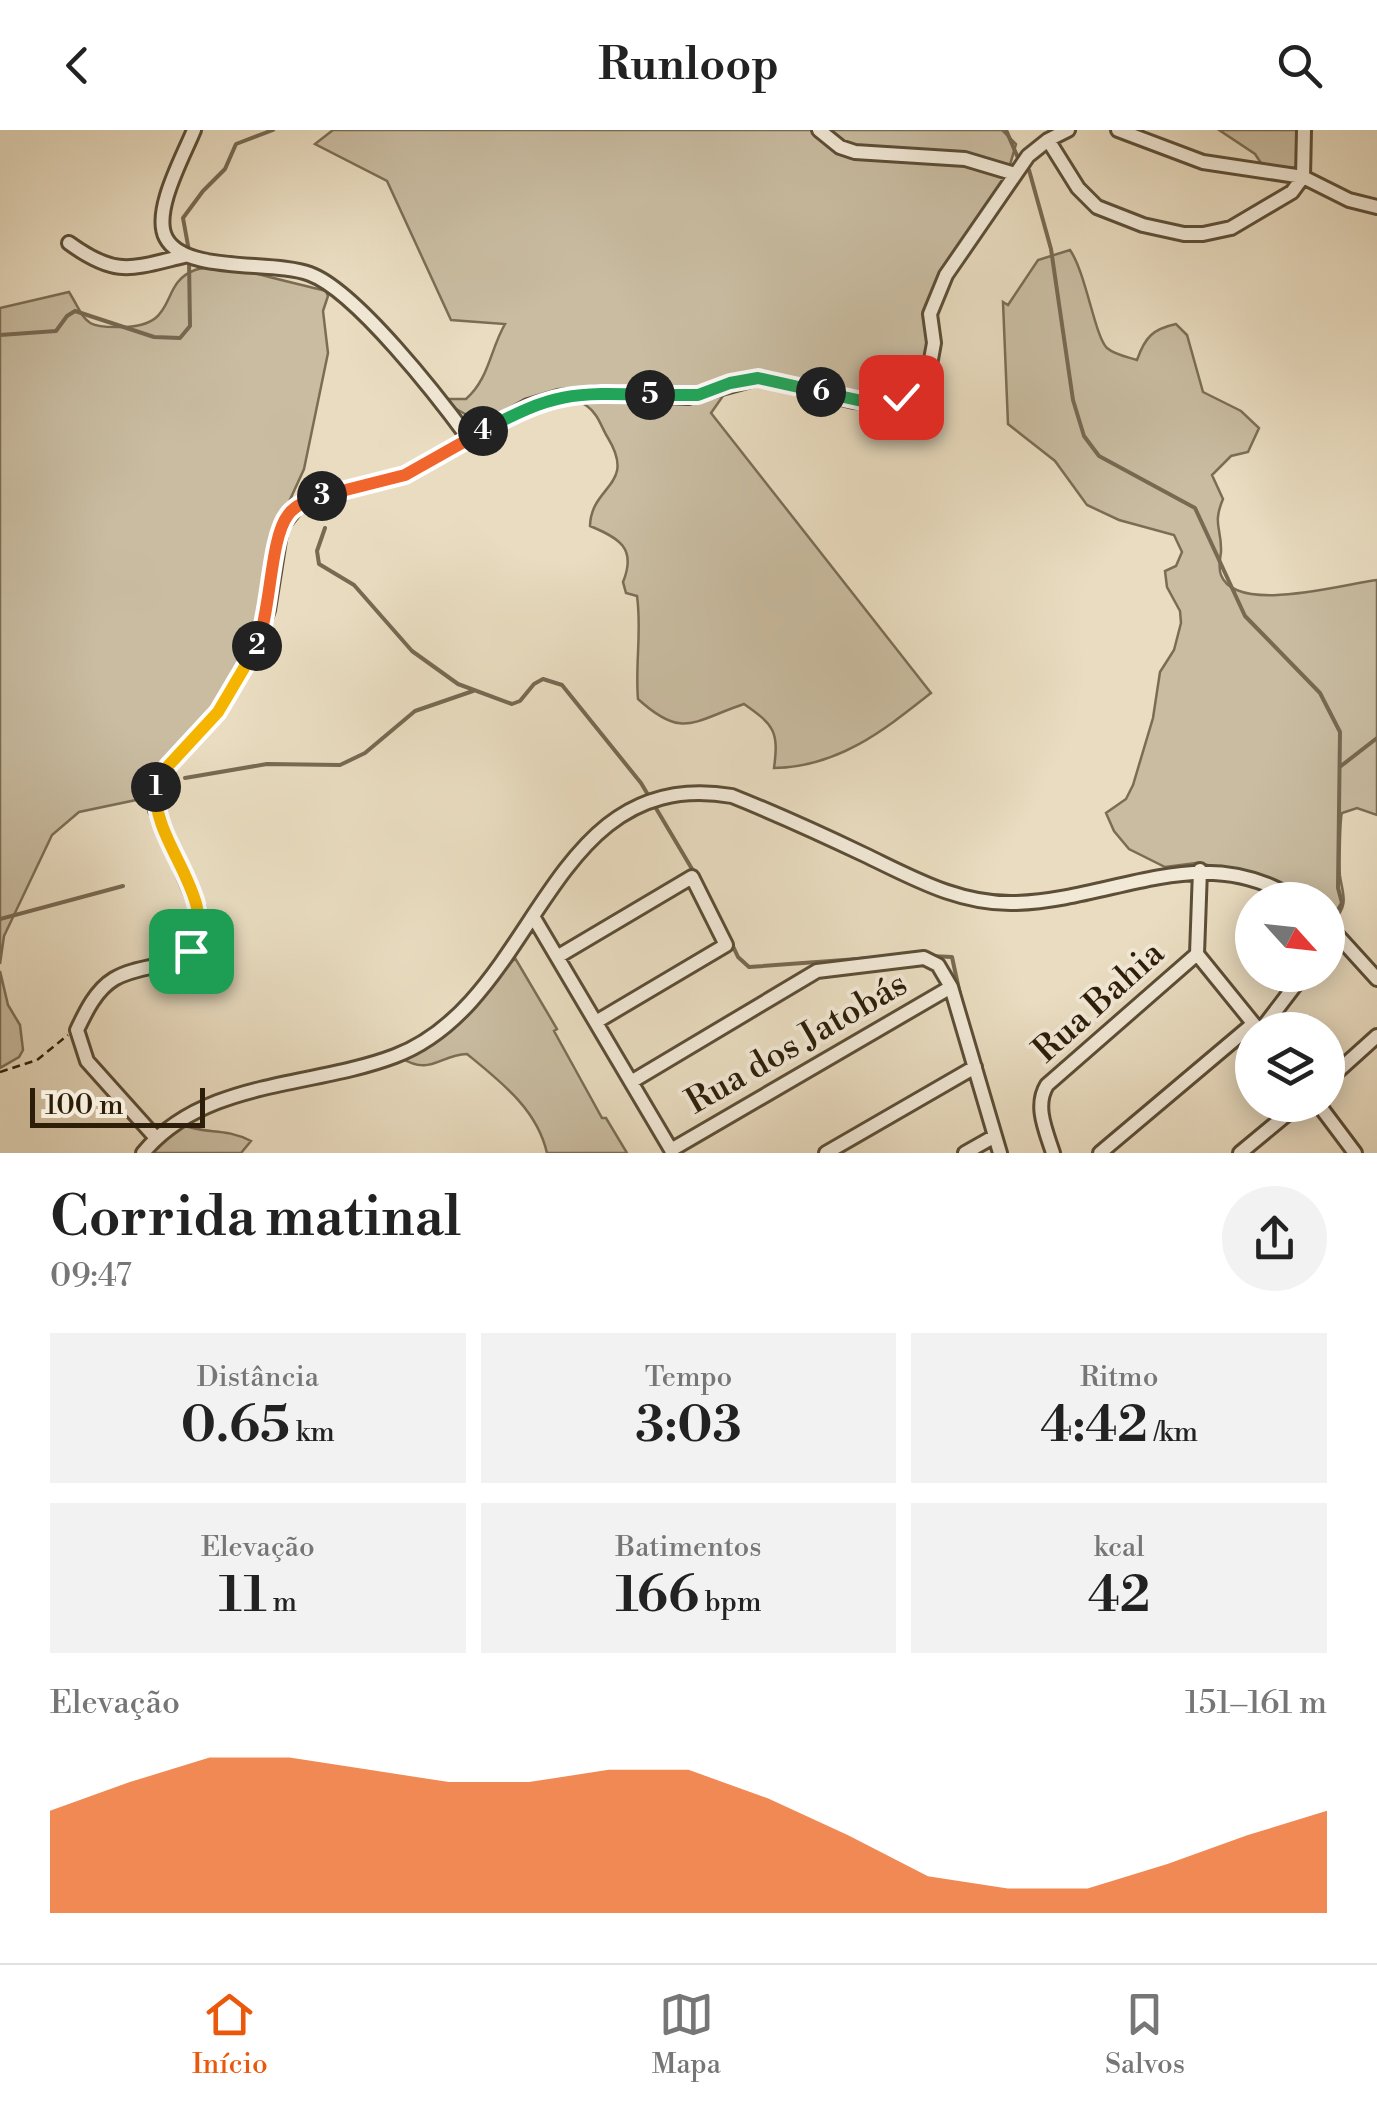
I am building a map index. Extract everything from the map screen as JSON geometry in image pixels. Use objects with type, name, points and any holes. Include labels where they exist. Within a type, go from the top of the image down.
[{"type":"street","points":[[184,256],[168,242],[161,213],[194,130]]},
{"type":"street","points":[[819,130],[840,147],[855,152],[965,159],[1015,174]]},
{"type":"street","points":[[156,1138],[87,1061],[77,1030],[94,999],[113,980],[176,963],[197,941],[201,924],[198,908],[156,810],[156,786],[168,766],[218,712],[254,653],[268,610],[278,543],[288,515],[318,497],[405,475],[528,406],[574,394],[688,396],[758,378],[854,400],[874,402],[901,397],[919,383],[930,364],[934,343],[930,314],[936,291],[1036,148],[1068,130]]},
{"type":"street","points":[[1118,130],[1203,162],[1303,177],[1349,200],[1377,207]]},
{"type":"street","points":[[1048,140],[1078,188],[1096,208],[1184,234],[1215,233],[1231,228],[1292,192],[1303,177],[1304,130]]},
{"type":"street","points":[[69,243],[88,258],[121,268],[142,268],[184,256],[286,268],[328,282],[415,371],[469,439]]},
{"type":"street","points":[[143,1153],[156,1138],[206,1104],[395,1056],[418,1045],[458,1015],[534,918],[565,869],[597,832],[638,804],[662,795],[694,791],[732,796],[940,890],[979,901],[1018,903],[1080,895],[1200,870],[1262,882]]},
{"type":"street","points":[[1200,870],[1197,954],[1245,1012]]},
{"type":"street","points":[[557,957],[692,877],[726,946],[596,1022]]},
{"type":"street","points":[[534,918],[672,1151]]},
{"type":"street","points":[[1345,949],[1377,980]]},
{"type":"street","name":"Rua Bahia","points":[[1053,1153],[1041,1110],[1042,1094],[1048,1085],[1197,954]]},
{"type":"street","points":[[631,1082],[817,971],[924,958],[938,965],[951,987],[1000,1153]]},
{"type":"street","name":"Rua dos Jatobás","points":[[672,1151],[951,987]]},
{"type":"street","points":[[1272,1012],[1289,992]]},
{"type":"street","points":[[1345,1065],[1377,1036]]},
{"type":"street","points":[[1100,1153],[1235,1046]]},
{"type":"street","points":[[826,1153],[975,1067]]},
{"type":"street","points":[[1240,1153],[1277,1122]]},
{"type":"street","points":[[1332,1122],[1355,1153]]},
{"type":"street","points":[[965,1153],[995,1136]]},
{"type":"path","points":[[0,1072],[37,1060],[77,1030]]},
{"type":"shaded area","points":[[333,130],[1002,130],[1016,144],[1007,175],[925,330],[938,366],[926,383],[913,393],[898,397],[850,395],[819,403],[786,388],[760,385],[725,393],[711,413],[931,693],[877,733],[839,754],[774,768],[776,745],[772,730],[744,704],[700,721],[678,723],[653,712],[638,699],[637,596],[626,593],[623,582],[626,553],[617,540],[590,526],[592,512],[618,466],[599,421],[578,401],[558,401],[508,421],[491,422],[474,418],[445,399],[466,399],[474,391],[505,324],[451,320],[387,181],[315,144]]},
{"type":"shaded area","points":[[1219,130],[1302,130],[1302,155],[1296,167],[1263,166],[1255,154]]},
{"type":"shaded area","points":[[1070,250],[1103,342],[1118,354],[1137,360],[1151,335],[1176,324],[1187,335],[1203,392],[1241,411],[1259,428],[1248,452],[1231,456],[1212,475],[1223,499],[1218,521],[1220,570],[1231,587],[1247,593],[1292,594],[1377,580],[1377,815],[1357,808],[1342,813],[1342,882],[1269,882],[1237,870],[1196,863],[1165,867],[1129,849],[1114,831],[1106,813],[1126,799],[1133,785],[1153,718],[1160,672],[1174,650],[1181,623],[1165,571],[1176,566],[1182,552],[1174,535],[1119,520],[1087,505],[1055,461],[1008,424],[1003,302],[1008,305],[1038,260]]},
{"type":"shaded area","points":[[234,267],[326,291],[328,296],[323,311],[328,353],[304,469],[283,515],[250,650],[222,699],[149,790],[136,800],[79,812],[52,835],[4,936],[0,964],[0,308],[69,292],[92,324],[140,325],[161,313],[183,276],[199,269]]},
{"type":"shaded area","points":[[515,958],[602,1118],[606,1118],[627,1153],[547,1153],[526,1110],[467,1054],[428,1065],[401,1058],[447,1034]]},
{"type":"shaded area","points":[[0,971],[8,1005],[20,1025],[23,1050],[19,1057],[0,1068]]},
{"type":"shaded area","points":[[183,1125],[251,1141],[241,1153],[141,1153]]},
{"type":"waterway","points":[[189,251],[183,218],[225,169],[236,144],[273,130]]},
{"type":"waterway","points":[[1006,130],[1018,158],[1029,170],[1051,249],[1073,400],[1084,436],[1099,456],[1195,508],[1245,616],[1320,693],[1340,732],[1338,882]]},
{"type":"waterway","points":[[0,335],[56,331],[75,311],[154,337],[180,338],[190,326],[189,261]]},
{"type":"waterway","points":[[325,528],[317,551],[319,564],[354,585],[412,651],[458,684],[512,704],[543,679],[562,685],[641,783],[695,874]]},
{"type":"waterway","points":[[185,778],[267,764],[340,765],[365,753],[415,711],[473,691]]},
{"type":"waterway","points":[[1341,766],[1377,738]]},
{"type":"waterway","points":[[0,919],[123,886]]},
{"type":"waterway","points":[[732,944],[749,967],[885,957]]},
{"type":"waterway","points":[[930,956],[952,957],[961,999]]},
{"type":"route","points":[[191,951],[200,934],[198,908],[156,810],[156,786],[168,766],[218,712],[254,653],[268,610],[282,528],[296,508],[318,497],[405,475],[528,406],[574,394],[688,396],[758,378],[854,400],[874,402],[901,397]]}]
